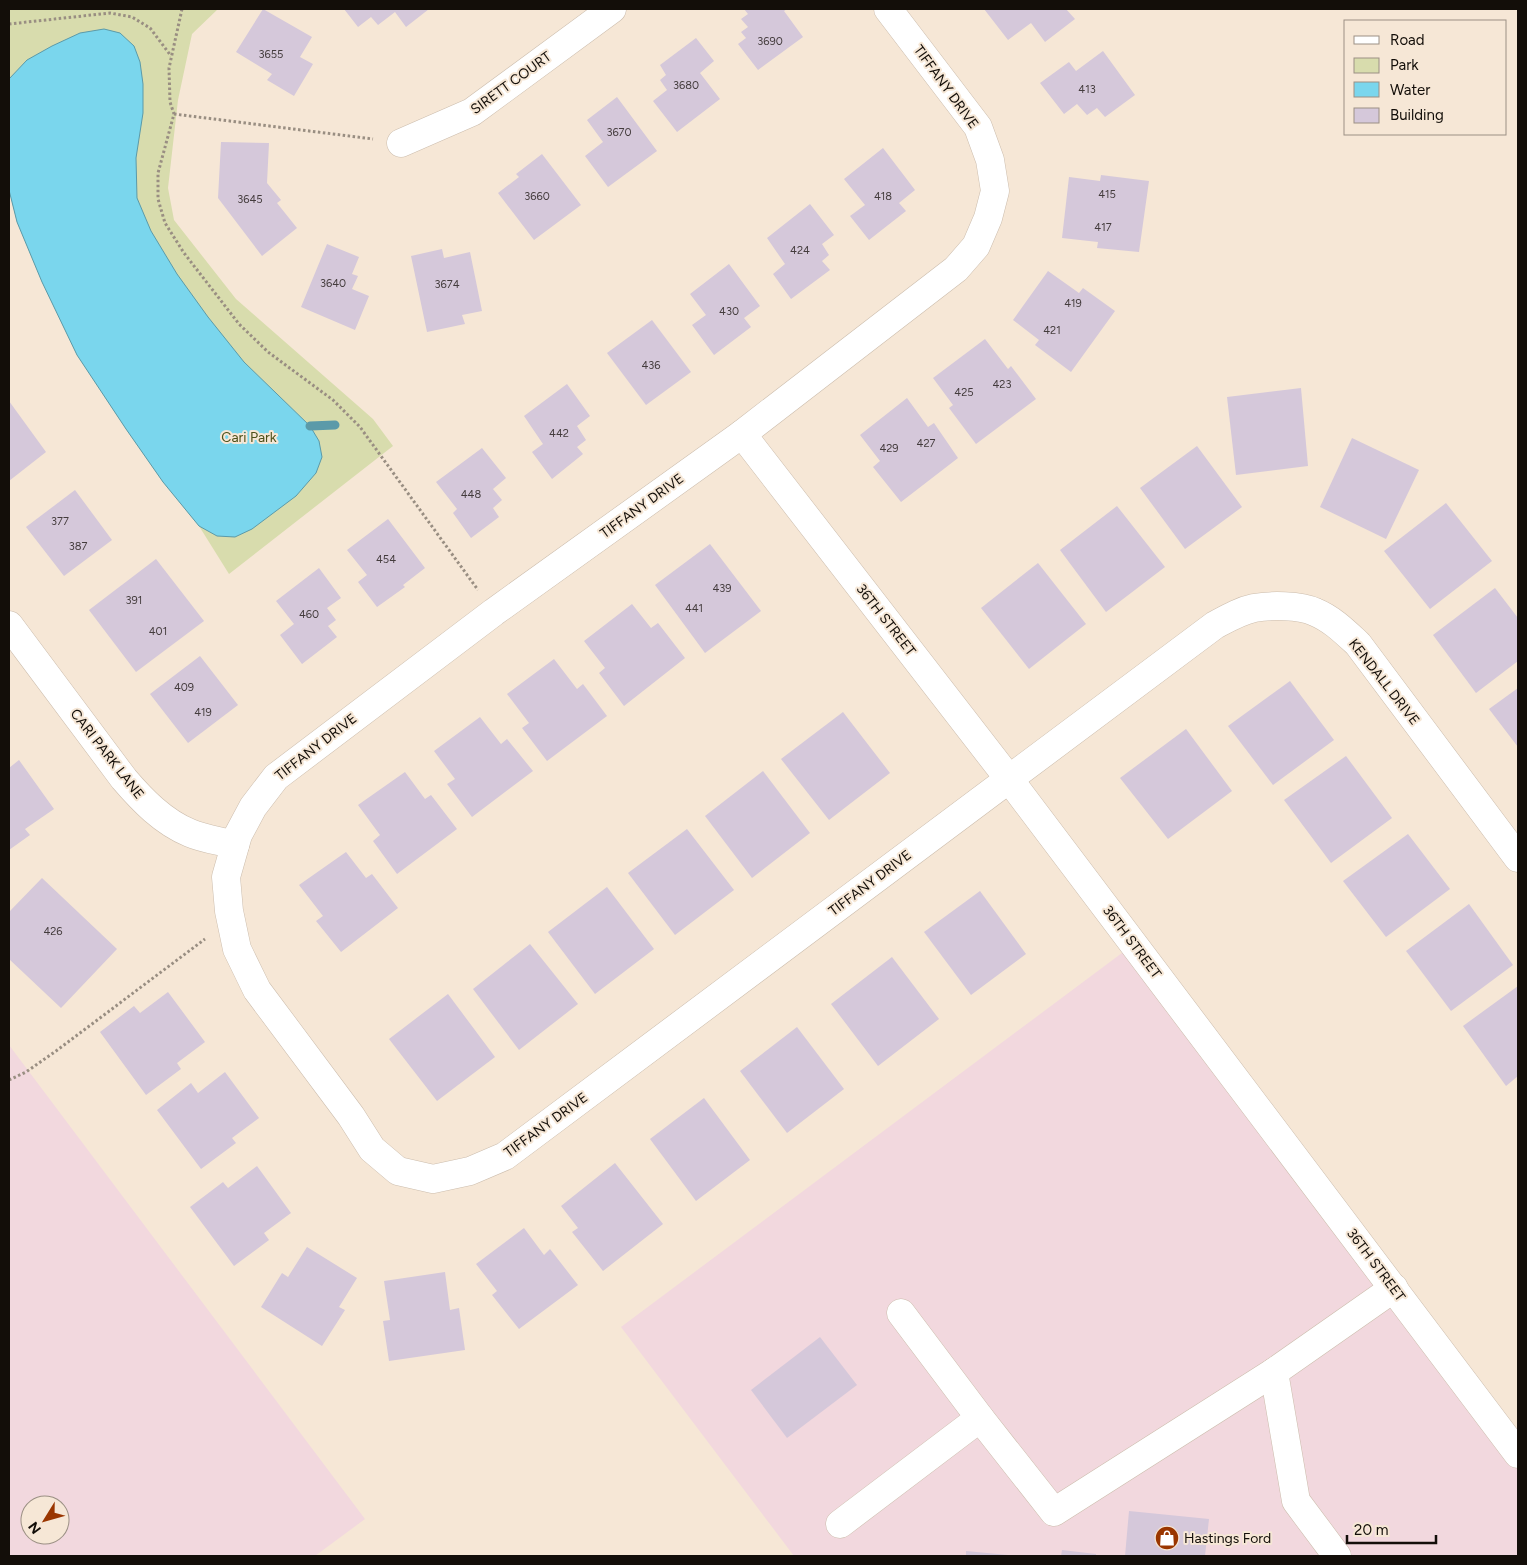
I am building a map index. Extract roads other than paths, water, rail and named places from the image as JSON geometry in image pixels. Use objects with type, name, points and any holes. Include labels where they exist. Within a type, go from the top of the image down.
[{"type":"street","name":"SIRETT COURT","points":[[401,143],[472,112],[612,9]]},
{"type":"street","name":"TIFFANY DRIVE","points":[[888,9],[978,127],[990,160],[995,191],[988,218],[976,246],[956,269],[742,434],[494,612],[276,777],[253,807],[238,835],[226,877],[229,911],[237,949],[258,990],[351,1116],[372,1149],[398,1171],[433,1178],[442,1177],[470,1171],[505,1156],[1009,779]]},
{"type":"street","name":"36TH STREET","points":[[742,434],[1009,779],[1518,1454]]},
{"type":"street","name":"KENDALL DRIVE","points":[[1009,779],[1215,625],[1233,615],[1255,608],[1295,607],[1315,611],[1337,624],[1358,644],[1518,858]]},
{"type":"street","name":"CARI PARK LANE","points":[[9,625],[124,779],[142,799],[164,818],[190,833],[235,845]]},
{"type":"street","points":[[901,1313],[1054,1512],[1274,1372],[1394,1288]]},
{"type":"street","points":[[1274,1372],[1296,1501],[1337,1556]]},
{"type":"street","points":[[840,1524],[980,1418]]},
{"type":"water","name":"Cari Park","points":[[104,29],[120,33],[134,46],[140,62],[143,84],[143,113],[136,158],[137,198],[151,231],[177,274],[244,362],[310,426],[319,441],[322,457],[316,473],[296,496],[252,529],[235,537],[217,536],[199,526],[163,482],[126,429],[77,355],[42,282],[17,222],[9,190],[9,79],[27,60],[52,46],[80,33]]},
{"type":"waterway","points":[[310,426],[335,425]]},
{"type":"place","name":"Hastings Ford","points":[[1167,1538]]}]
